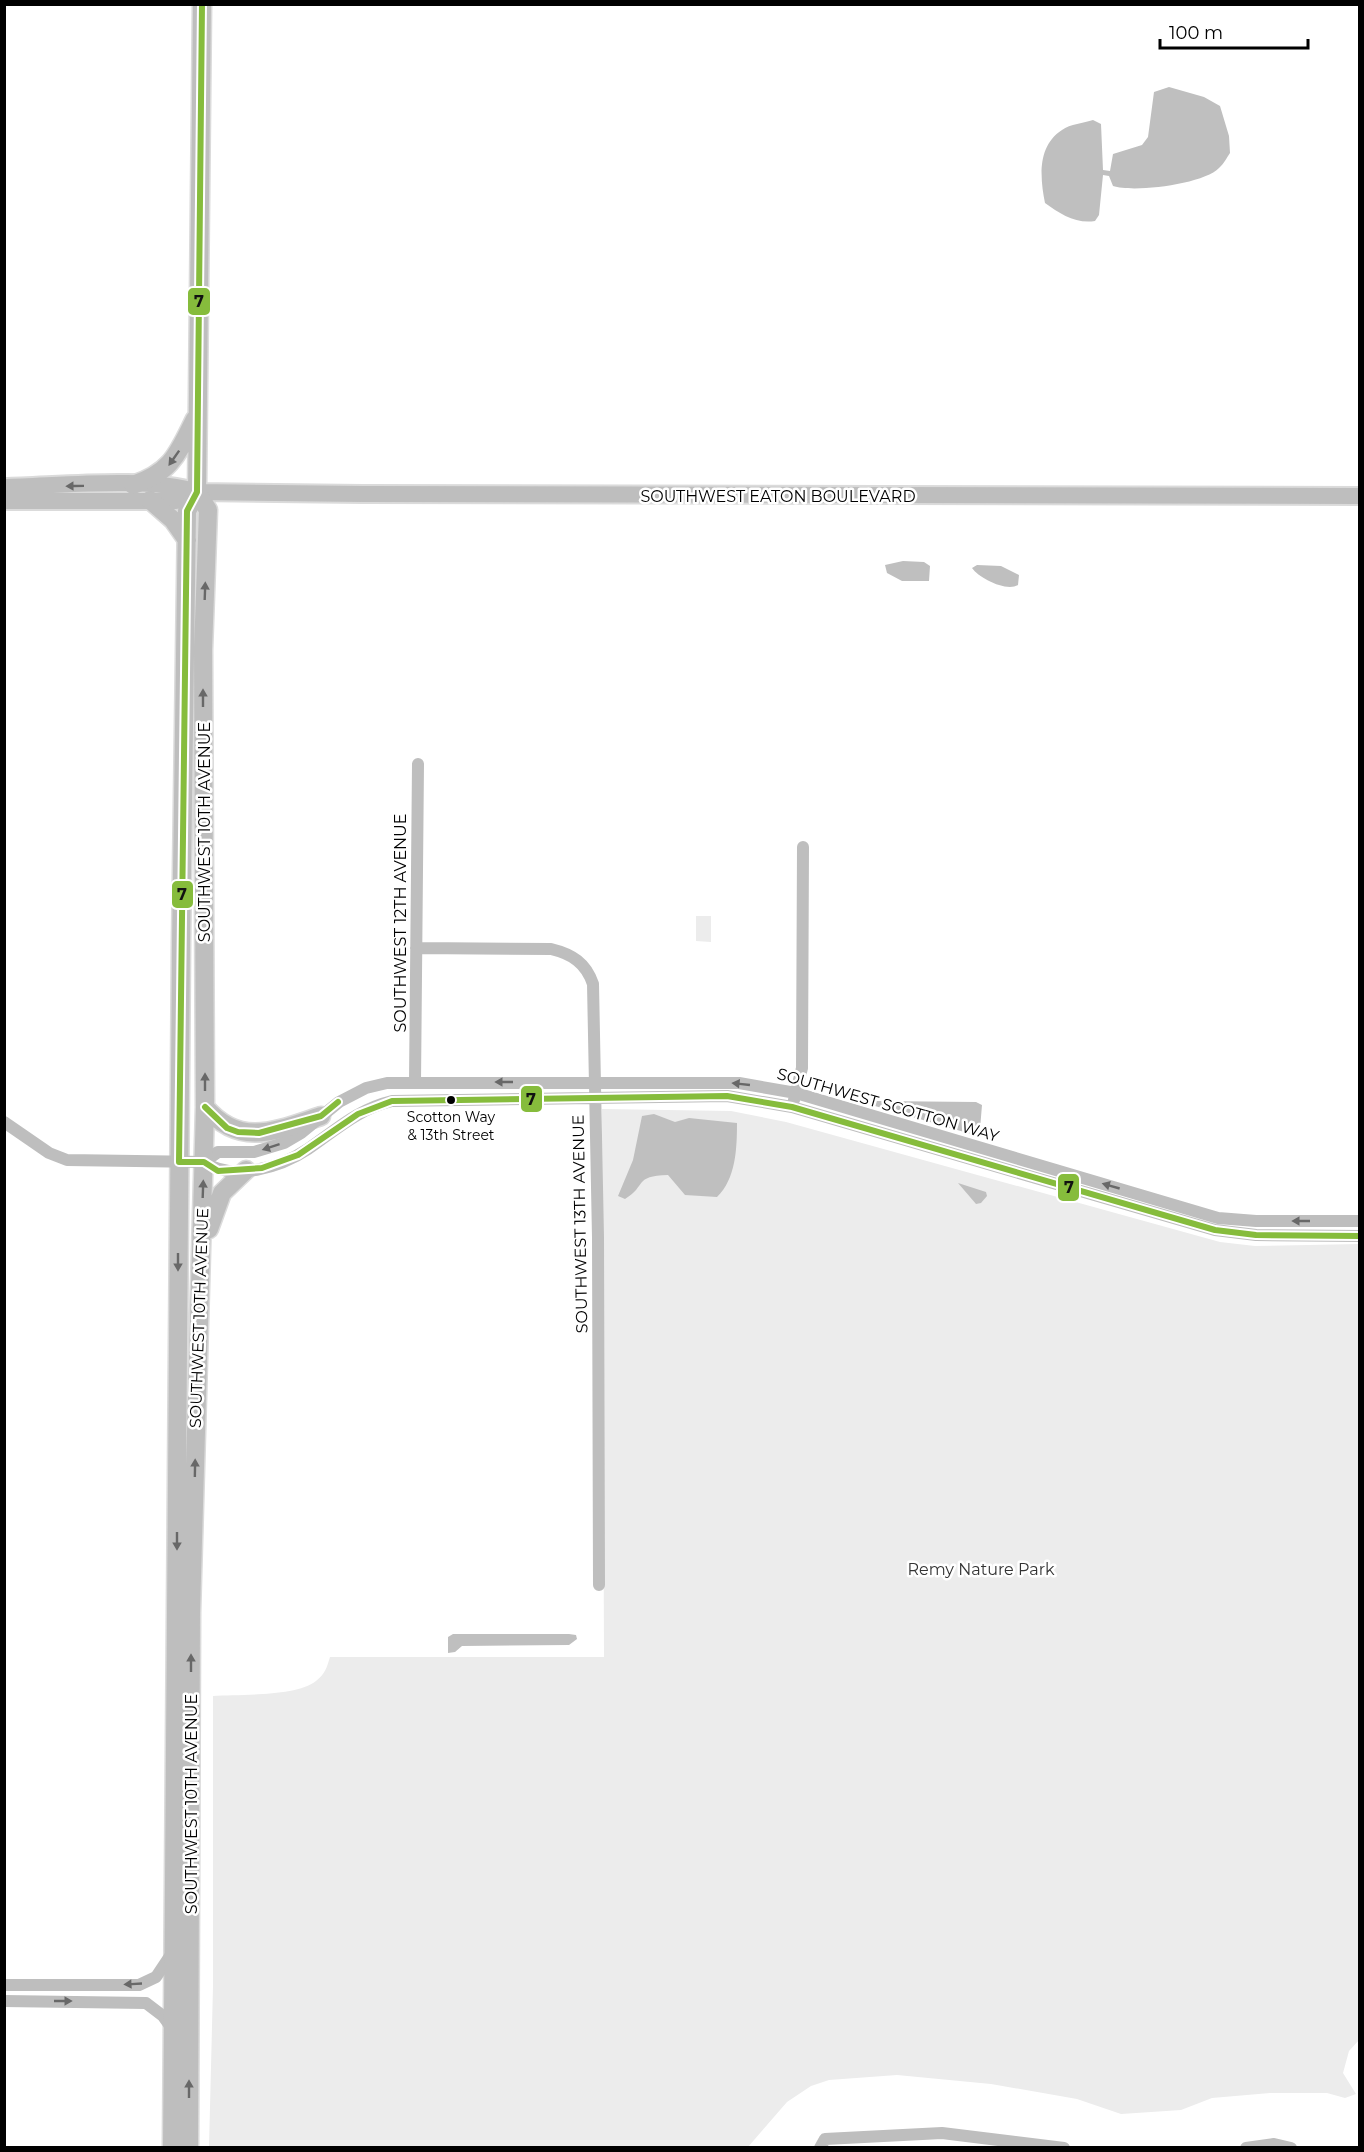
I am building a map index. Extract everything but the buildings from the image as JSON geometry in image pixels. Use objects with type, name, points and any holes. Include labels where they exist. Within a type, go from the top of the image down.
[{"type":"highway","name":"SOUTHWEST 10TH AVENUE","points":[[172,2148],[179,1162],[187,510],[197,492],[202,4]]},
{"type":"highway","points":[[133,485],[166,470],[178,453],[198,415]]},
{"type":"highway","name":"SOUTHWEST 10TH AVENUE","points":[[189,2148],[191,1613],[205,1107],[203,650],[208,510],[197,492]]},
{"type":"highway","points":[[150,500],[173,520],[187,540]]},
{"type":"highway","points":[[205,1107],[221,1123],[238,1132],[271,1131],[321,1116]]},
{"type":"highway","points":[[202,1247],[218,1200],[226,1187],[246,1170]]},
{"type":"main road","name":"SOUTHWEST EATON BOULEVARD","points":[[4,487],[133,485],[177,486],[197,492],[818,497],[1359,496]]},
{"type":"main road","points":[[4,494],[16,494],[35,486]]},
{"type":"main road","name":"SOUTHWEST EATON BOULEVARD","points":[[4,501],[176,501],[197,492]]},
{"type":"street","name":"SOUTHWEST 12TH AVENUE","points":[[415,1082],[418,764]]},
{"type":"street","points":[[792,1107],[802,1068],[803,848]]},
{"type":"street","name":"SOUTHWEST 13TH AVENUE","points":[[416,948],[550,949],[570,954],[582,964],[593,984],[598,1237],[599,1585]]},
{"type":"street","name":"SOUTHWEST SCOTTON WAY","points":[[204,1162],[218,1152],[254,1152],[284,1143],[301,1133],[339,1102],[366,1088],[387,1083],[739,1083],[796,1093],[1229,1219],[1359,1221]]},
{"type":"street","name":"SOUTHWEST SCOTTON WAY","points":[[4,1122],[49,1154],[67,1160],[204,1162],[218,1171],[246,1170],[298,1155],[347,1120],[384,1103],[432,1100],[727,1096],[792,1107],[1194,1225],[1238,1234],[1359,1236]]},
{"type":"street","points":[[1147,1211],[1151,1198]]},
{"type":"street","points":[[4,1985],[139,1985],[156,1977],[174,1949]]},
{"type":"street","points":[[4,2001],[146,2002],[163,2016],[173,2030]]},
{"type":"street","points":[[820,2146],[825,2139],[930,2132],[1064,2148]]},
{"type":"street","points":[[1246,2148],[1274,2144],[1291,2148]]},
{"type":"green space","points":[[696,916],[711,916],[711,942],[696,941]]},
{"type":"green space","name":"Remy Nature Park","points":[[602,1109],[731,1111],[786,1122],[1220,1242],[1255,1246],[1359,1244],[1360,2039],[1349,2051],[1343,2073],[1356,2094],[1345,2098],[1327,2093],[1270,2093],[1212,2098],[1181,2110],[1121,2114],[1077,2099],[991,2084],[897,2075],[829,2080],[811,2086],[787,2102],[748,2147],[209,2148],[213,1986],[213,1696],[281,1692],[307,1686],[322,1676],[330,1657],[604,1657]]},
{"type":"shaded area","points":[[1169,87],[1204,97],[1220,106],[1229,136],[1230,153],[1221,166],[1211,174],[1199,179],[1152,188],[1113,186],[1109,176],[1103,175],[1099,215],[1095,221],[1075,220],[1045,203],[1042,163],[1048,145],[1054,137],[1073,125],[1093,120],[1101,124],[1103,170],[1110,171],[1113,154],[1142,145],[1148,137],[1154,92]]},
{"type":"shaded area","points":[[903,561],[924,562],[930,566],[929,581],[902,581],[887,573],[885,565]]},
{"type":"shaded area","points":[[977,565],[1001,566],[1019,575],[1018,585],[1007,587],[993,583],[975,572],[972,568]]},
{"type":"shaded area","points":[[876,1101],[976,1102],[982,1105],[980,1129],[977,1133],[971,1134],[875,1106]]},
{"type":"shaded area","points":[[654,1114],[675,1122],[689,1118],[737,1123],[736,1153],[732,1172],[717,1197],[685,1195],[668,1175],[650,1177],[625,1199],[618,1196],[633,1160],[642,1116]]},
{"type":"shaded area","points":[[958,1183],[986,1192],[987,1196],[981,1203],[976,1204]]},
{"type":"shaded area","points":[[453,1634],[569,1634],[576,1635],[577,1639],[569,1645],[462,1646],[455,1652],[448,1653],[448,1637]]},
{"type":"transit line","name":"7","points":[[202,4],[197,492],[187,511],[179,1162],[204,1162],[218,1171],[262,1168],[298,1155],[358,1114],[392,1101],[727,1096],[792,1107],[1215,1230],[1256,1235],[1360,1236]]},
{"type":"transit line","name":"7","points":[[205,1107],[227,1128],[238,1132],[259,1133],[321,1116],[338,1102]]},
{"type":"place","name":"Scotton Way & 13th Street","points":[[451,1100]]}]
